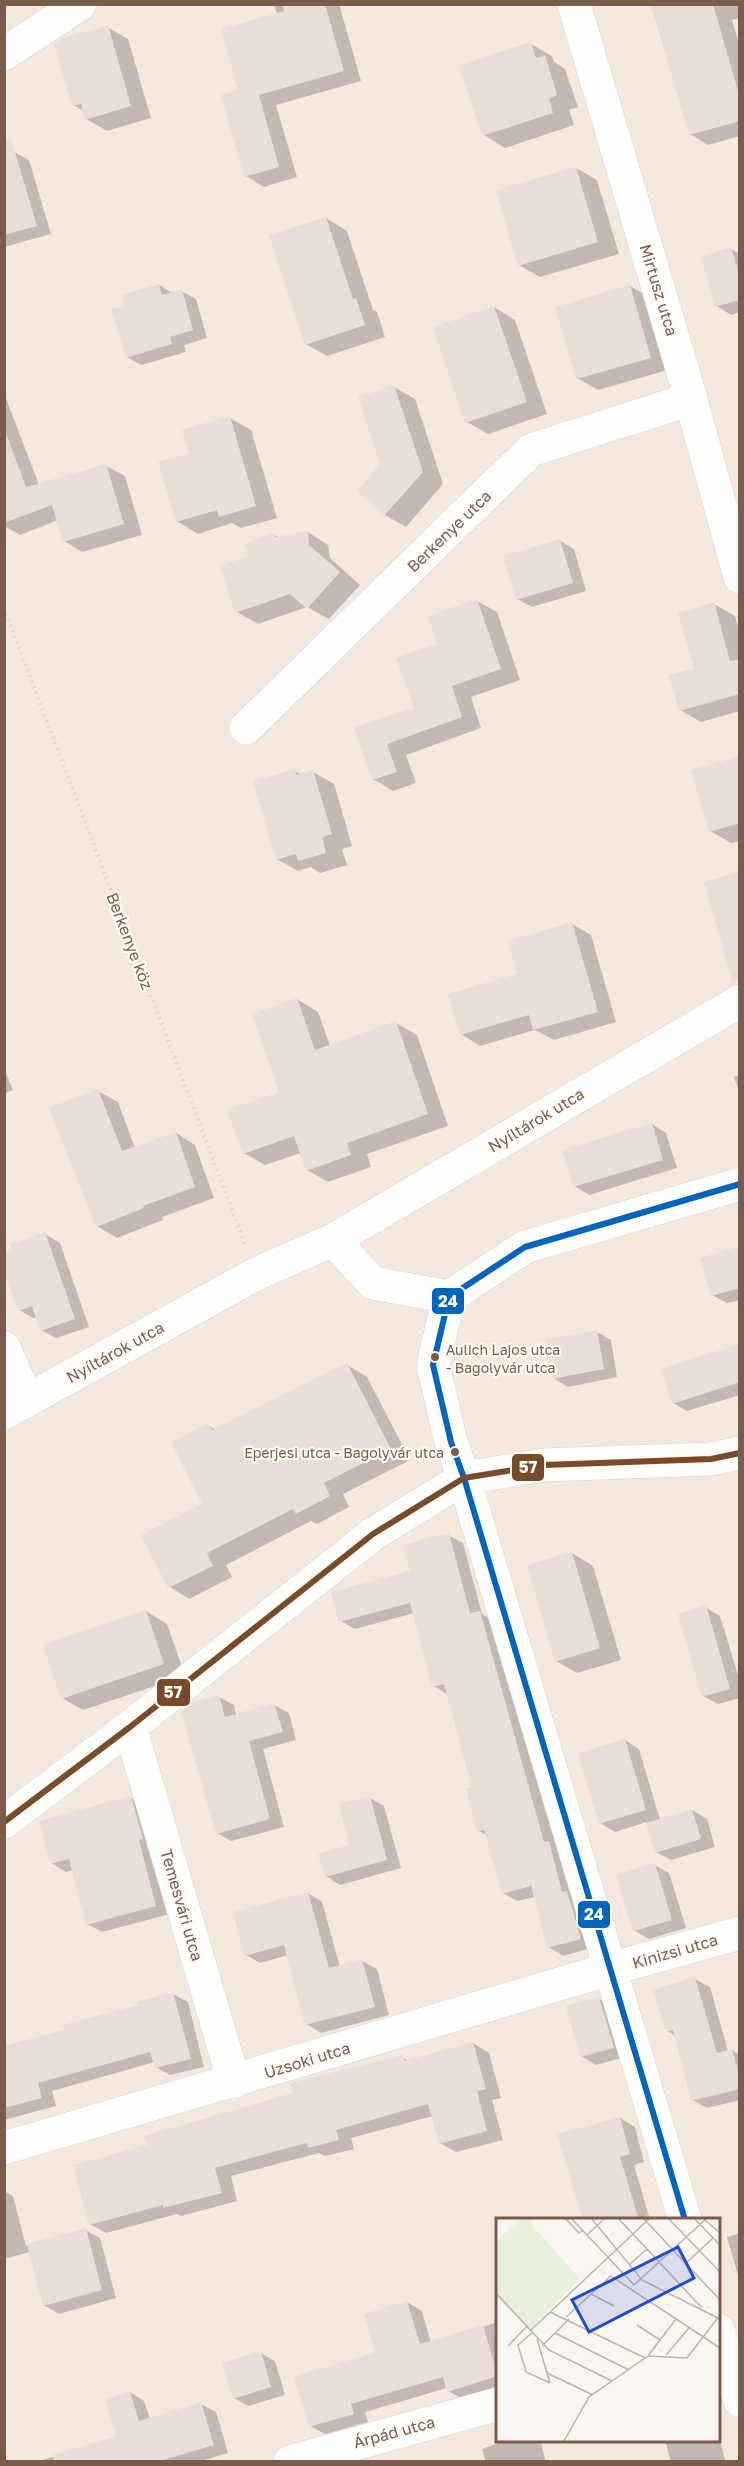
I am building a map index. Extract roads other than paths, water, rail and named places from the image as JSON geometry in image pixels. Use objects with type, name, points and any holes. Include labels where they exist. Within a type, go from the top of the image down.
[{"type":"street","points":[[4,54],[80,4]]},
{"type":"street","name":"Mirtusz utca","points":[[574,4],[691,399],[740,577]]},
{"type":"street","name":"Berkenye utca","points":[[246,728],[531,450],[691,399]]},
{"type":"street","name":"Nyíltárok utca","points":[[4,1348],[16,1407],[256,1274],[333,1240],[740,1001]]},
{"type":"street","points":[[684,2218],[464,1478],[451,1442],[433,1365],[450,1297],[525,1247],[740,1184]]},
{"type":"street","points":[[333,1240],[373,1282],[450,1297]]},
{"type":"street","points":[[4,1822],[130,1727],[373,1534],[464,1478],[544,1465],[711,1460],[740,1453]]},
{"type":"street","name":"Temesvári utca","points":[[130,1727],[234,2082]]},
{"type":"street","name":"Kinizsi utca","points":[[610,1969],[740,1933]]},
{"type":"street","name":"Uzsoki utca","points":[[4,2148],[234,2082],[610,1969]]},
{"type":"street","points":[[725,2339],[740,2401]]},
{"type":"street","name":"Árpád utca","points":[[290,2462],[350,2453],[496,2405]]},
{"type":"place","name":"Aulich Lajos utca - Bagolyvár utca","points":[[435,1357]]},
{"type":"place","name":"Eperjesi utca - Bagolyvár utca","points":[[455,1452]]}]
